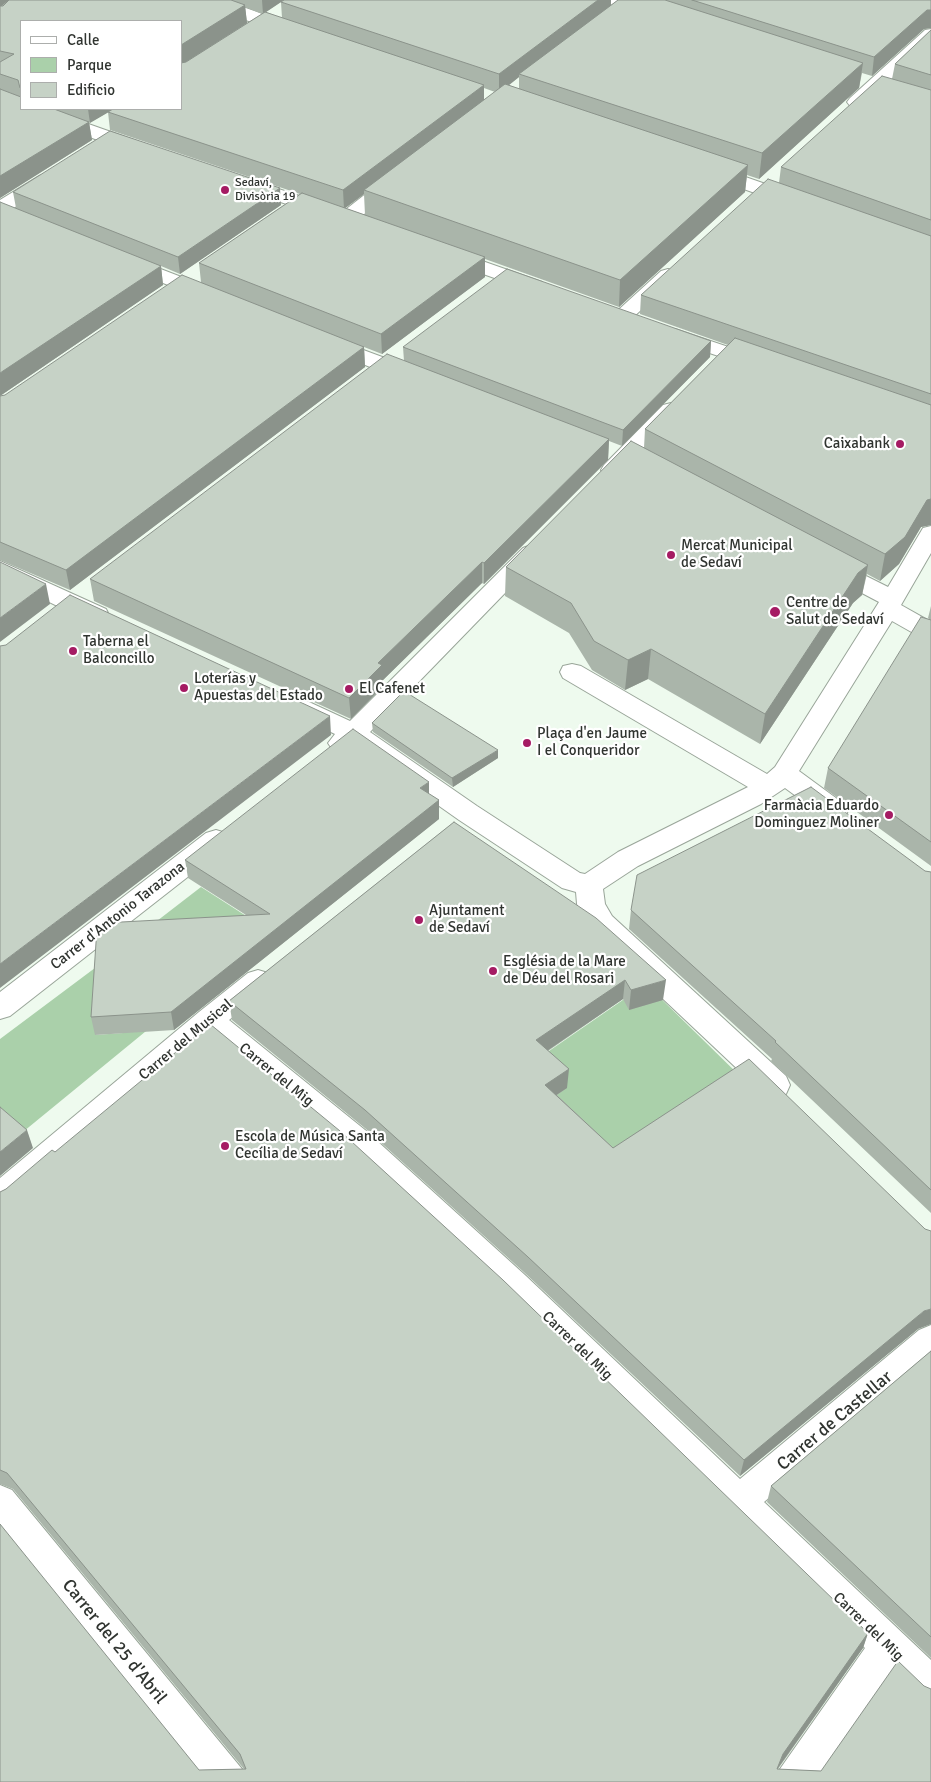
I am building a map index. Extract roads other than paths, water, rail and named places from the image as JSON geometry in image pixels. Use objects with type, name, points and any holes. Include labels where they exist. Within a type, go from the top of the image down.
[{"type":"street","points":[[207,0],[264,22],[302,34]]},
{"type":"street","points":[[621,6],[666,18]]},
{"type":"street","points":[[248,32],[285,9]]},
{"type":"street","points":[[840,117],[931,34]]},
{"type":"street","points":[[856,78],[894,90]]},
{"type":"street","points":[[33,110],[101,136],[157,154]]},
{"type":"street","points":[[88,153],[114,118]]},
{"type":"street","points":[[698,166],[810,206]]},
{"type":"street","points":[[232,179],[355,221],[408,171]]},
{"type":"street","points":[[0,210],[57,172]]},
{"type":"street","points":[[749,202],[777,176]]},
{"type":"street","points":[[282,216],[301,202]]},
{"type":"street","points":[[0,210],[22,220]]},
{"type":"street","points":[[436,250],[496,281],[549,291]]},
{"type":"street","points":[[111,256],[222,300]]},
{"type":"street","points":[[678,266],[630,320],[774,369]]},
{"type":"street","points":[[162,298],[202,270]]},
{"type":"street","points":[[315,337],[428,382]]},
{"type":"street","points":[[365,380],[406,349]]},
{"type":"street","points":[[710,371],[728,353]]},
{"type":"street","points":[[600,482],[633,461],[682,399]]},
{"type":"street","points":[[601,448],[633,461]]},
{"type":"street","points":[[274,695],[354,733],[460,820],[572,881],[588,885],[628,859],[777,780],[889,604],[931,533]]},
{"type":"street","points":[[325,756],[354,733],[548,536]]},
{"type":"street","points":[[812,557],[931,632]]},
{"type":"street","points":[[0,569],[115,623]]},
{"type":"street","points":[[572,672],[777,780],[852,824]]},
{"type":"street","name":"Carrer d'Antonio Tarazona","points":[[0,1008],[239,823]]},
{"type":"street","points":[[588,885],[593,909],[602,924],[795,1104]]},
{"type":"street","name":"Carrer del Musical","points":[[0,1196],[209,1020],[279,965]]},
{"type":"street","name":"Carrer del Mig","points":[[209,1020],[361,1146],[515,1286],[931,1686]]},
{"type":"street","name":"Carrer de Castellar","points":[[739,1501],[931,1340]]},
{"type":"street","name":"Carrer del 25 d'Abril","points":[[0,1502],[229,1782]]},
{"type":"street","points":[[793,1782],[888,1646]]},
{"type":"place","name":"Sedaví, Divisòria 19","points":[[225,190]]},
{"type":"place","name":"Caixabank","points":[[900,444]]},
{"type":"place","name":"Mercat Municipal de Sedaví","points":[[671,555]]},
{"type":"place","name":"Centre de Salut de Sedaví","points":[[775,612]]},
{"type":"place","name":"Taberna el Balconcillo","points":[[73,651]]},
{"type":"place","name":"Loterías y Apuestas del Estado","points":[[184,688]]},
{"type":"place","name":"El Cafenet","points":[[349,689]]},
{"type":"place","name":"Plaça d'en Jaume I el Conqueridor","points":[[527,743]]},
{"type":"place","name":"Farmàcia Eduardo Dominguez Moliner","points":[[889,815]]},
{"type":"place","name":"Ajuntament de Sedaví","points":[[419,920]]},
{"type":"place","name":"Església de la Mare de Déu del Rosari","points":[[493,971]]},
{"type":"place","name":"Escola de Música Santa Cecília de Sedaví","points":[[225,1146]]}]
